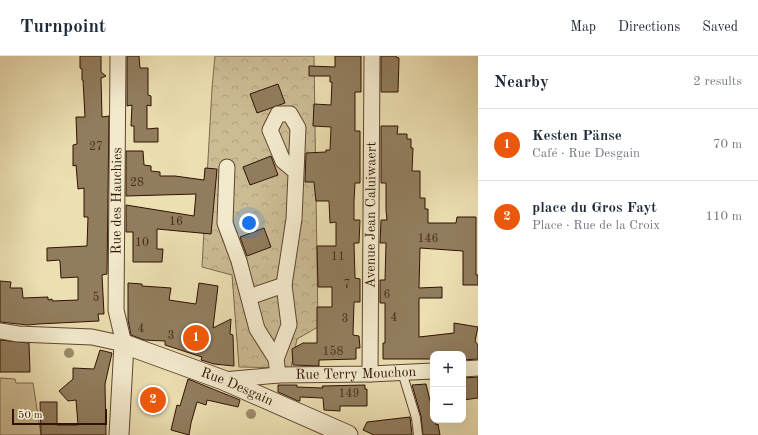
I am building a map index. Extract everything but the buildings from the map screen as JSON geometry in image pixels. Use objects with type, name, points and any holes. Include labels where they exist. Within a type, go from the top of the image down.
[{"type":"street","name":"Rue des Hauchies","points":[[118,56],[116,310],[124,344]]},
{"type":"street","name":"Avenue Jean Caluiwaert","points":[[370,374],[372,56]]},
{"type":"street","name":"Rue Terry Mouchon","points":[[227,167],[225,223],[239,262],[257,329],[276,359],[278,375]]},
{"type":"street","name":"Rue Terry Mouchon","points":[[276,359],[289,325],[284,285],[294,220],[295,171]]},
{"type":"street","points":[[249,297],[284,285]]},
{"type":"street","points":[[0,331],[18,334],[92,338],[124,344],[119,435]]},
{"type":"street","name":"Rue Desgain","points":[[124,344],[223,380],[348,435]]},
{"type":"street","points":[[466,369],[478,368]]},
{"type":"street","name":"Rue Terry Mouchon","points":[[223,380],[278,375],[370,374],[430,371]]},
{"type":"lane","points":[[402,372],[416,418],[418,435]]},
{"type":"green space","points":[[215,56],[314,56],[318,327],[297,339],[291,368],[239,367],[232,275],[202,267]]},
{"type":"green space","points":[[0,378],[15,379],[16,383],[33,383],[41,435],[0,435]]},
{"type":"place","name":"Kesten Pänse","points":[[196,338]]},
{"type":"place","name":"place du Gros Fayt","points":[[153,400]]}]
